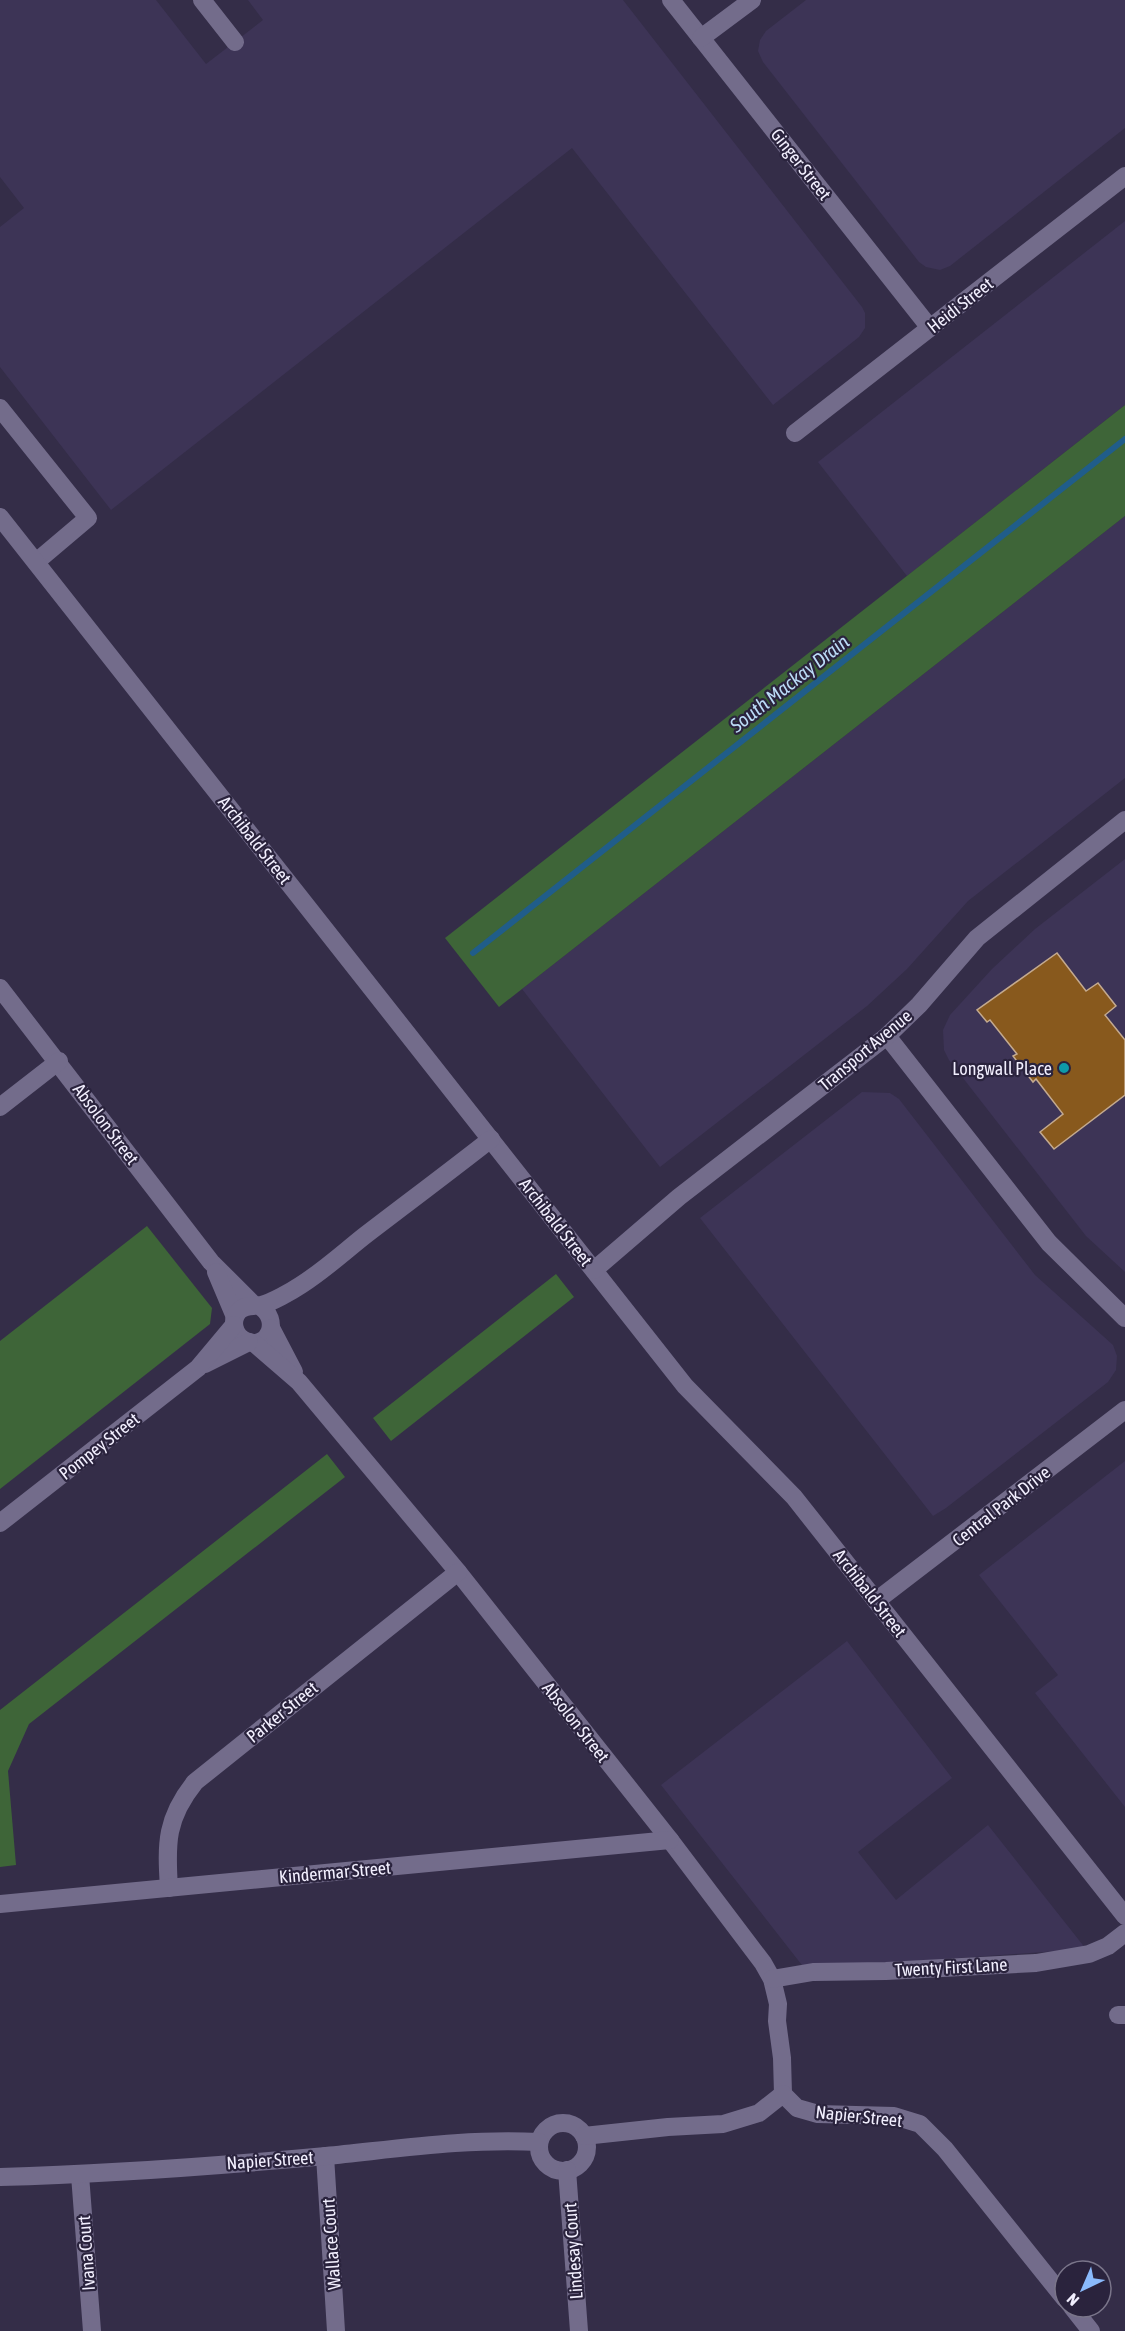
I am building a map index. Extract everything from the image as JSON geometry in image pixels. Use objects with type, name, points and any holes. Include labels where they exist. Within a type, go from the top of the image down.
[{"type":"street","points":[[202,0],[234,42]]},
{"type":"street","name":"Ginger Street","points":[[671,0],[930,328]]},
{"type":"street","points":[[701,38],[752,0]]},
{"type":"street","name":"Heidi Street","points":[[795,433],[1125,176]]},
{"type":"street","points":[[0,408],[88,518],[36,562]]},
{"type":"street","name":"Archibald Street","points":[[0,517],[685,1386],[794,1497],[1125,1916]]},
{"type":"street","name":"Transport Avenue","points":[[594,1270],[679,1197],[887,1036],[919,1005],[977,938],[1125,820]]},
{"type":"street","name":"Absolon Street","points":[[0,988],[211,1262],[257,1306]]},
{"type":"street","points":[[887,1036],[1049,1243],[1125,1318]]},
{"type":"street","points":[[0,1107],[59,1062]]},
{"type":"street","points":[[301,1285],[262,1341],[252,1343],[239,1336],[235,1321],[240,1310],[257,1306],[301,1285],[491,1139]]},
{"type":"street","name":"Absolon Street","points":[[211,1262],[235,1321]]},
{"type":"street","points":[[257,1306],[268,1313],[271,1325]]},
{"type":"street","name":"Pompey Street","points":[[198,1368],[235,1321]]},
{"type":"street","name":"Absolon Street","points":[[271,1325],[299,1382]]},
{"type":"street","name":"Absolon Street","points":[[252,1343],[299,1382],[458,1572],[670,1840],[763,1963],[772,1979],[778,2004],[777,2021],[782,2058],[783,2094]]},
{"type":"street","name":"Pompey Street","points":[[0,1523],[198,1368],[252,1343]]},
{"type":"street","name":"Central Park Drive","points":[[876,1601],[1125,1410]]},
{"type":"street","name":"Parker Street","points":[[169,1888],[167,1856],[169,1835],[180,1801],[195,1782],[458,1572]]},
{"type":"street","name":"Kindermar Street","points":[[0,1904],[670,1840]]},
{"type":"street","name":"Twenty First Lane","points":[[772,1979],[813,1972],[886,1971],[1036,1963],[1089,1954],[1107,1946],[1125,1933]]},
{"type":"street","points":[[584,2136],[723,2124],[759,2113],[783,2094]]},
{"type":"street","name":"Napier Street","points":[[783,2094],[797,2108],[818,2114],[894,2116],[920,2124],[945,2149],[1053,2284]]},
{"type":"street","points":[[561,2123],[572,2125],[584,2136],[587,2144],[579,2165],[567,2170],[559,2170],[549,2166],[540,2153],[539,2142],[544,2132],[553,2125],[561,2123]]},
{"type":"street","name":"Napier Street","points":[[0,2177],[80,2175],[325,2156],[491,2140],[539,2142]]},
{"type":"street","name":"Wallace Court","points":[[325,2156],[336,2331]]},
{"type":"street","name":"Lindesay Court","points":[[567,2170],[579,2331]]},
{"type":"street","name":"Ivana Court","points":[[80,2175],[92,2331]]},
{"type":"street","points":[[1082,2319],[1091,2331]]},
{"type":"shaded area","points":[[0,0],[156,0],[206,64],[263,20],[248,0],[623,0],[862,307],[865,313],[865,328],[859,337],[773,405],[572,148],[111,510],[0,367],[0,227],[24,208],[0,177]]},
{"type":"shaded area","points":[[806,0],[1125,0],[1125,128],[950,266],[940,270],[926,267],[919,262],[763,62],[758,51],[760,40],[766,31]]},
{"type":"shaded area","points":[[1125,221],[1125,405],[907,576],[818,462]]},
{"type":"shaded area","points":[[1125,516],[1125,778],[968,901],[907,969],[867,1006],[660,1167],[522,989]]},
{"type":"shaded area","points":[[1125,859],[1125,1272],[1086,1236],[949,1060],[944,1050],[943,1030],[950,1015],[992,969],[1035,929]]},
{"type":"shaded area","points":[[862,1092],[890,1093],[899,1099],[1035,1275],[1113,1345],[1117,1356],[1116,1370],[1108,1382],[933,1516],[700,1218]]},
{"type":"shaded area","points":[[1125,1461],[1125,1807],[1035,1693],[1058,1675],[979,1575]]},
{"type":"shaded area","points":[[847,1641],[952,1778],[858,1852],[896,1900],[988,1825],[1086,1949],[805,1969],[661,1785]]},
{"type":"green space","points":[[1125,405],[1125,516],[499,1007],[445,938]]},
{"type":"green space","points":[[147,1226],[212,1308],[210,1324],[0,1489],[0,1341]]},
{"type":"green space","points":[[556,1274],[574,1297],[391,1441],[373,1418]]},
{"type":"green space","points":[[327,1454],[345,1477],[29,1724],[8,1771],[16,1865],[0,1867],[0,1710]]},
{"type":"building","name":"Longwall Place","points":[[1057,953],[1086,991],[1098,983],[1116,1006],[1105,1015],[1125,1040],[1125,1095],[1054,1149],[1040,1132],[1063,1114],[1036,1079],[1033,1082],[1013,1056],[1017,1054],[990,1020],[987,1022],[977,1010]]},
{"type":"waterway","name":"South Mackay Drain","points":[[473,953],[1125,439]]},
{"type":"place","name":"Longwall Place","points":[[1064,1068]]}]
